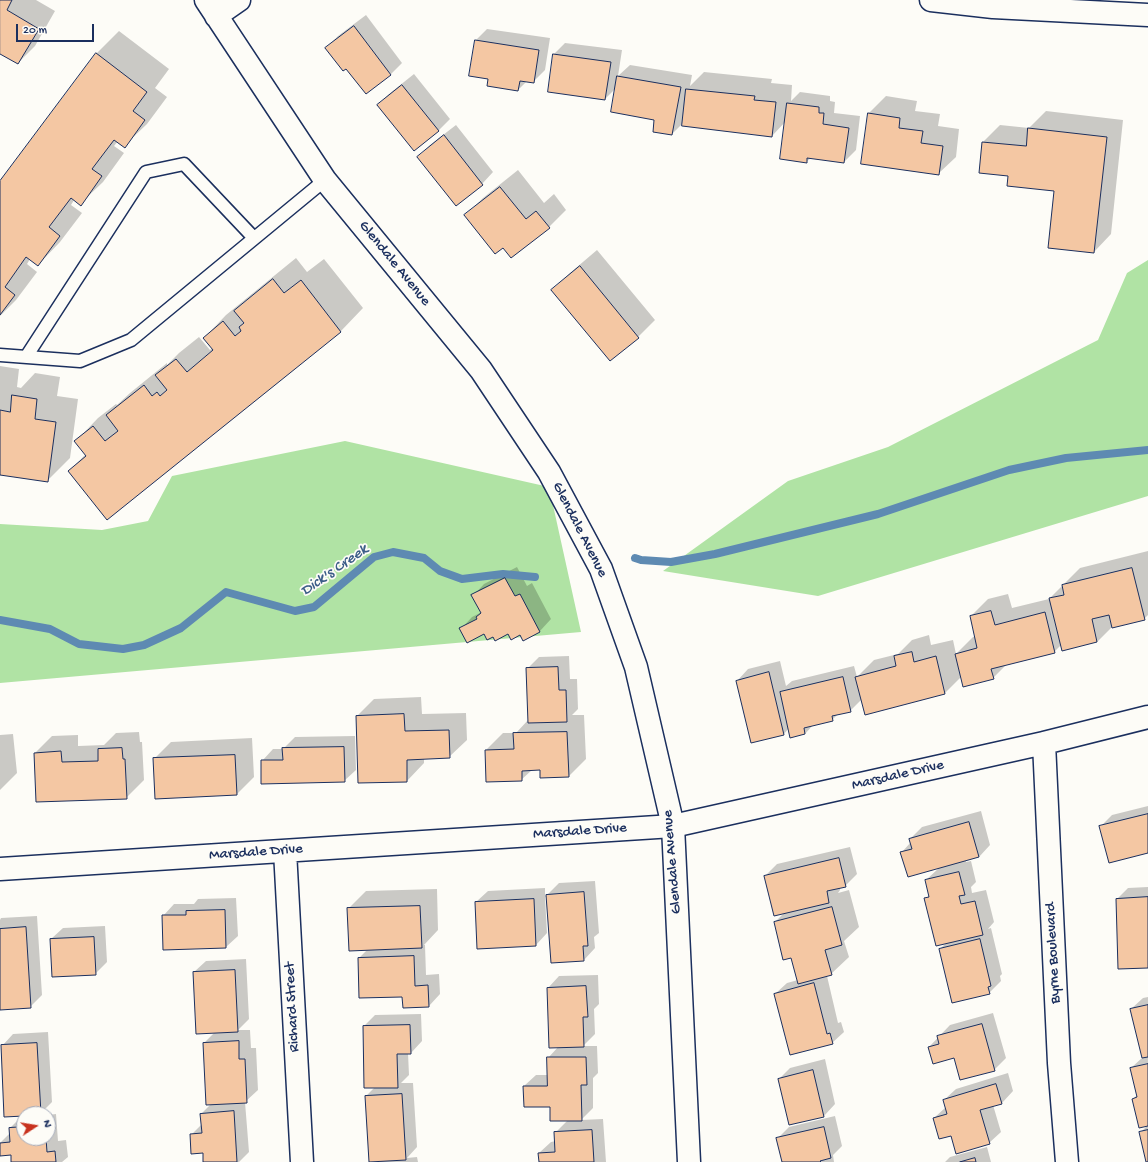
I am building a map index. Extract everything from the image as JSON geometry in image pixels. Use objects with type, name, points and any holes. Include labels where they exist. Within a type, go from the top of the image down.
[{"type":"street","points":[[211,8],[239,0]]},
{"type":"street","points":[[931,0],[993,7],[1148,15]]},
{"type":"street","name":"Glendale Avenue","points":[[211,8],[325,180],[481,370],[549,472],[600,569],[636,667],[673,826],[689,1162]]},
{"type":"street","name":"Marsdale Drive","points":[[0,869],[285,852],[673,826],[1044,743],[1148,717]]},
{"type":"street","name":"Byrne Boulevard","points":[[1044,743],[1058,1059],[1067,1162]]},
{"type":"street","name":"Richard Street","points":[[285,852],[302,1162]]},
{"type":"lane","points":[[26,357],[146,172],[184,164],[254,238]]},
{"type":"lane","points":[[0,355],[80,361],[131,340],[325,180]]},
{"type":"green space","points":[[1148,260],[1148,496],[818,596],[663,571],[788,481],[888,447],[1098,340],[1127,273]]},
{"type":"green space","points":[[345,441],[549,487],[581,632],[0,683],[0,524],[102,530],[148,521],[172,476]]},
{"type":"building","points":[[0,0],[12,0],[7,10],[39,29],[18,64],[0,54]]},
{"type":"building","points":[[354,26],[391,75],[366,94],[346,69],[343,71],[325,48]]},
{"type":"building","points":[[475,40],[539,50],[534,83],[520,81],[518,91],[487,86],[488,79],[469,76]]},
{"type":"building","points":[[96,53],[147,92],[133,111],[145,120],[125,148],[114,140],[92,169],[102,176],[81,206],[71,198],[49,227],[60,236],[38,266],[26,257],[5,287],[15,295],[0,315],[0,181]]},
{"type":"building","points":[[553,54],[611,62],[605,100],[548,92]]},
{"type":"building","points":[[617,76],[681,87],[672,135],[653,132],[654,120],[611,112]]},
{"type":"building","points":[[402,85],[439,131],[414,151],[377,105]]},
{"type":"building","points":[[686,89],[755,96],[754,100],[776,102],[772,137],[682,126]]},
{"type":"building","points":[[787,103],[819,107],[819,113],[824,113],[823,124],[849,128],[844,163],[807,158],[807,163],[780,159]]},
{"type":"building","points":[[868,113],[900,118],[899,128],[923,131],[921,143],[943,146],[939,175],[861,164]]},
{"type":"building","points":[[1028,128],[1107,137],[1094,253],[1048,248],[1054,191],[1007,186],[1008,176],[979,173],[982,142],[1026,146]]},
{"type":"building","points":[[444,135],[483,185],[456,206],[417,157]]},
{"type":"building","points":[[500,187],[526,219],[536,211],[550,228],[511,258],[503,248],[495,254],[464,215]]},
{"type":"building","points":[[580,266],[639,338],[610,361],[551,290]]},
{"type":"building","points":[[273,279],[284,293],[301,280],[341,332],[107,520],[68,471],[86,456],[74,441],[93,426],[105,441],[118,431],[106,415],[144,385],[152,396],[157,392],[160,396],[167,390],[155,375],[176,359],[187,372],[213,350],[203,338],[223,321],[235,336],[241,331],[239,327],[244,323],[234,311]]},
{"type":"building","points":[[12,395],[37,399],[35,419],[56,422],[48,482],[0,475],[0,410],[10,412]]},
{"type":"building","points":[[1132,568],[1145,620],[1112,628],[1109,615],[1092,619],[1097,642],[1062,651],[1049,598],[1064,595],[1062,585]]},
{"type":"building","points":[[505,578],[515,596],[520,594],[540,632],[523,641],[520,635],[511,640],[508,634],[495,641],[493,637],[487,640],[484,634],[467,643],[459,628],[477,619],[476,617],[481,613],[471,595]]},
{"type":"building","points":[[991,611],[995,625],[1045,612],[1055,653],[991,669],[994,679],[963,687],[955,654],[977,648],[970,616]]},
{"type":"building","points":[[912,652],[914,662],[936,656],[945,694],[865,715],[855,677],[896,666],[894,656]]},
{"type":"building","points":[[558,667],[559,690],[566,690],[567,722],[528,723],[526,668]]},
{"type":"building","points":[[769,672],[784,735],[751,743],[736,681]]},
{"type":"building","points":[[843,677],[851,712],[832,716],[833,721],[804,728],[805,734],[790,738],[780,692]]},
{"type":"building","points":[[404,714],[405,731],[449,730],[450,758],[407,760],[407,782],[358,783],[356,716]]},
{"type":"building","points":[[567,732],[569,777],[540,778],[540,770],[522,771],[522,781],[486,782],[485,750],[514,749],[513,733]]},
{"type":"building","points":[[344,747],[345,782],[261,784],[261,760],[283,760],[282,748]]},
{"type":"building","points":[[122,748],[123,759],[125,759],[127,799],[36,802],[34,753],[61,751],[62,762],[98,761],[98,749]]},
{"type":"building","points":[[235,755],[237,795],[155,799],[153,758]]},
{"type":"building","points":[[1148,814],[1148,853],[1109,863],[1099,826]]},
{"type":"building","points":[[969,822],[979,857],[908,877],[900,852],[912,849],[909,839]]},
{"type":"building","points":[[839,858],[846,887],[827,891],[829,903],[774,916],[764,876]]},
{"type":"building","points":[[959,872],[965,895],[959,896],[961,904],[975,901],[983,935],[936,946],[924,898],[929,897],[925,880]]},
{"type":"building","points":[[584,892],[588,946],[583,946],[584,961],[551,963],[546,895]]},
{"type":"building","points":[[1148,897],[1148,968],[1118,969],[1116,899]]},
{"type":"building","points":[[534,899],[536,946],[477,949],[475,902]]},
{"type":"building","points":[[420,906],[422,948],[349,951],[347,908]]},
{"type":"building","points":[[832,907],[842,945],[825,950],[832,975],[798,984],[791,958],[783,960],[774,922]]},
{"type":"building","points":[[225,910],[226,948],[163,950],[162,915],[186,915],[186,911]]},
{"type":"building","points":[[26,927],[31,1008],[0,1010],[0,929]]},
{"type":"building","points":[[94,937],[96,975],[52,977],[50,939]]},
{"type":"building","points":[[980,939],[991,986],[988,987],[990,994],[952,1003],[939,949]]},
{"type":"building","points":[[414,956],[415,986],[428,985],[429,1007],[403,1008],[402,997],[359,998],[358,958]]},
{"type":"building","points":[[235,970],[238,1032],[196,1034],[193,972]]},
{"type":"building","points":[[814,983],[827,1034],[830,1033],[833,1044],[790,1055],[774,994]]},
{"type":"building","points":[[586,986],[588,1017],[583,1017],[584,1047],[549,1048],[547,988]]},
{"type":"building","points":[[1148,1005],[1148,1057],[1142,1058],[1130,1009]]},
{"type":"building","points":[[982,1024],[995,1071],[960,1080],[954,1058],[933,1064],[928,1047],[939,1044],[937,1036]]},
{"type":"building","points":[[410,1025],[411,1054],[397,1054],[398,1088],[364,1088],[363,1026]]},
{"type":"building","points":[[239,1041],[239,1059],[245,1059],[247,1103],[206,1105],[203,1043]]},
{"type":"building","points":[[37,1043],[41,1106],[16,1106],[16,1116],[4,1117],[1,1045]]},
{"type":"building","points":[[547,1057],[586,1057],[587,1085],[581,1085],[582,1121],[550,1121],[550,1107],[524,1107],[523,1086],[547,1086]]},
{"type":"building","points":[[1148,1064],[1148,1126],[1139,1128],[1132,1099],[1137,1097],[1130,1068]]},
{"type":"building","points":[[813,1070],[824,1117],[789,1125],[778,1079]]},
{"type":"building","points":[[996,1084],[1002,1104],[980,1110],[990,1144],[956,1154],[951,1136],[939,1139],[933,1118],[947,1114],[943,1100]]},
{"type":"building","points":[[402,1094],[406,1160],[369,1162],[365,1096]]},
{"type":"building","points":[[234,1111],[237,1162],[203,1162],[203,1153],[191,1154],[190,1134],[202,1133],[200,1114]]},
{"type":"building","points":[[824,1127],[831,1158],[820,1161],[821,1162],[782,1162],[776,1138]]},
{"type":"building","points":[[9,1128],[16,1128],[16,1146],[47,1146],[47,1152],[55,1151],[56,1162],[11,1162],[11,1155],[0,1156],[0,1143],[10,1142]]},
{"type":"building","points":[[592,1130],[594,1162],[539,1162],[538,1153],[555,1152],[554,1132]]},
{"type":"building","points":[[1148,1130],[1148,1162],[1146,1162],[1139,1132]]},
{"type":"building","points":[[975,1158],[976,1162],[960,1162]]},
{"type":"waterway","points":[[635,558],[641,560],[671,562],[715,554],[878,514],[1009,470],[1066,458],[1148,450]]},
{"type":"waterway","name":"Dick's Creek","points":[[0,620],[50,629],[79,644],[123,649],[144,645],[181,628],[226,592],[295,611],[314,607],[374,557],[393,552],[424,558],[440,571],[462,579],[503,574],[535,577]]}]
